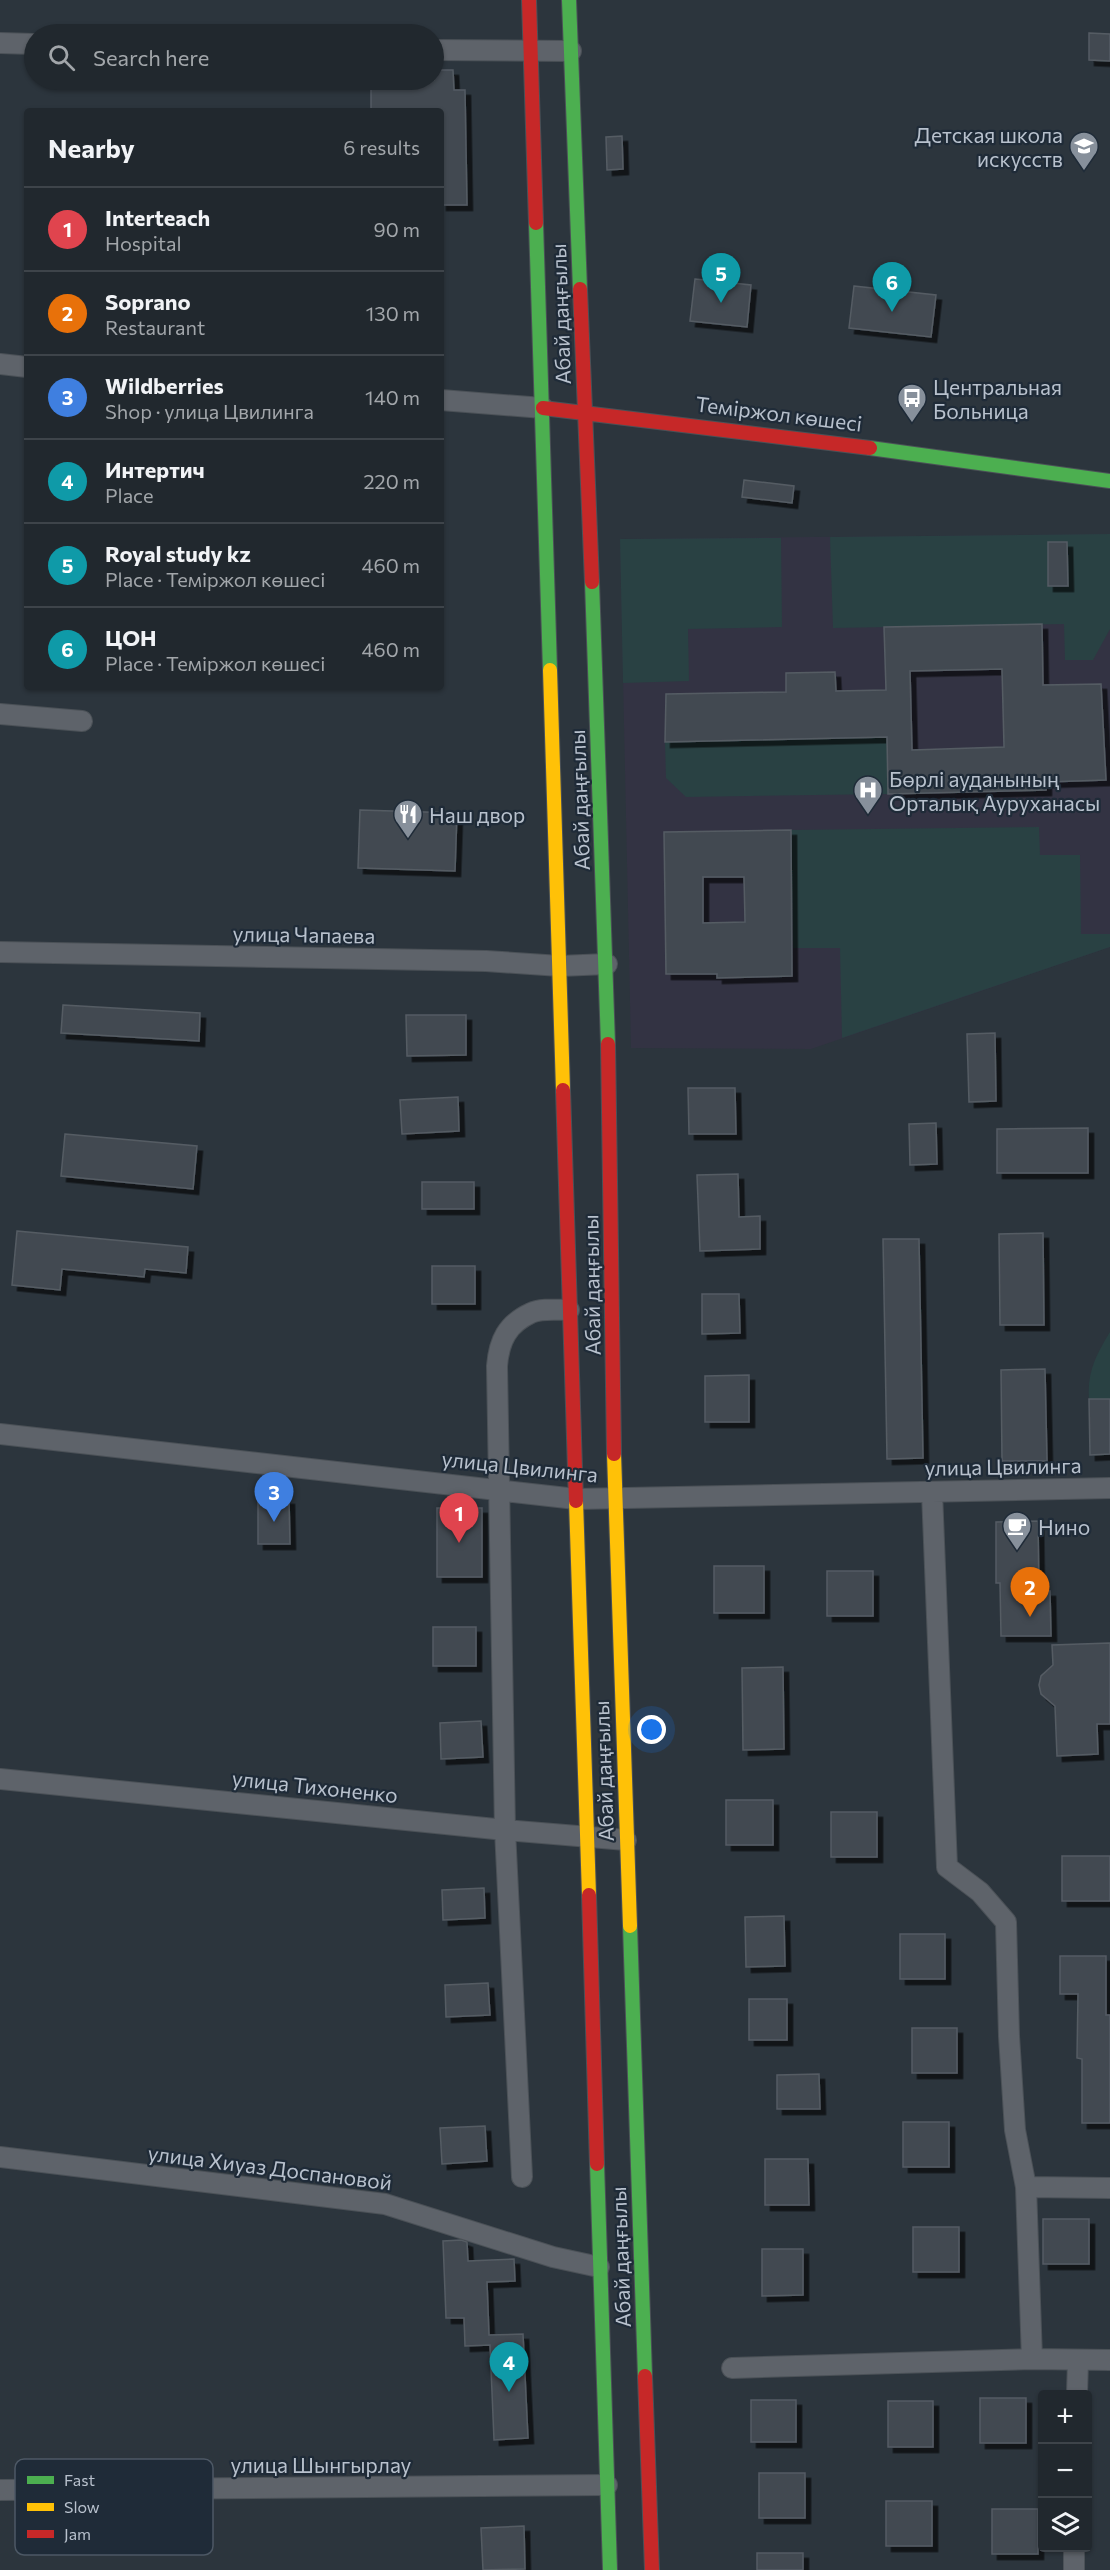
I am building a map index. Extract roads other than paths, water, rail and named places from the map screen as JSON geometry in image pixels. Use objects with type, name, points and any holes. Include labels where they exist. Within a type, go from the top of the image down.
[{"type":"street","name":"Абай даңғылы","points":[[529,0],[585,1837],[610,2570]]},
{"type":"street","name":"Абай даңғылы","points":[[569,0],[607,964],[615,1499],[652,2570]]},
{"type":"street","points":[[0,43],[24,44]]},
{"type":"street","points":[[444,50],[571,51]]},
{"type":"street","points":[[0,364],[24,367]]},
{"type":"street","name":"Теміржол көшесі","points":[[444,400],[543,408],[1110,481]]},
{"type":"street","points":[[0,714],[82,721]]},
{"type":"street","name":"улица Чапаева","points":[[0,952],[486,961],[560,966],[607,964]]},
{"type":"street","points":[[522,2177],[506,1830],[498,1489],[498,1345],[511,1327],[532,1312],[569,1310]]},
{"type":"street","name":"улица Цвилинга","points":[[0,1434],[576,1499],[1110,1488]]},
{"type":"street","points":[[932,1492],[947,1867],[980,1892],[1006,1922],[1009,2036],[1015,2130],[1026,2187],[1032,2359]]},
{"type":"street","name":"улица Тихоненко","points":[[0,1779],[626,1840]]},
{"type":"street","name":"улица Хиуаз Доспановой","points":[[0,2157],[385,2204],[553,2257],[599,2266]]},
{"type":"street","points":[[1026,2187],[1110,2188]]},
{"type":"street","points":[[732,2368],[1032,2359],[1110,2360]]},
{"type":"street","points":[[1077,2390],[1078,2361]]},
{"type":"street","name":"улица Шынгырлау","points":[[213,2488],[607,2485]]},
{"type":"street","name":"улица Шынгырлау","points":[[0,2490],[15,2490]]},
{"type":"street","points":[[1074,2552],[1074,2570]]},
{"type":"place","name":"Детская школа искусств","points":[[1084,172]]},
{"type":"place","name":"Royal study kz","points":[[721,303]]},
{"type":"place","name":"ЦОН","points":[[892,312]]},
{"type":"place","name":"Центральная Больница","points":[[912,424]]},
{"type":"place","name":"Бөрлі ауданының Орталық Ауруханасы","points":[[868,816]]},
{"type":"place","name":"Наш двор","points":[[408,840]]},
{"type":"place","name":"Wildberries","points":[[274,1522]]},
{"type":"place","name":"Interteach","points":[[459,1543]]},
{"type":"place","name":"Нино","points":[[1017,1552]]},
{"type":"place","name":"Soprano","points":[[1030,1617]]},
{"type":"place","name":"Интертич","points":[[509,2392]]}]
